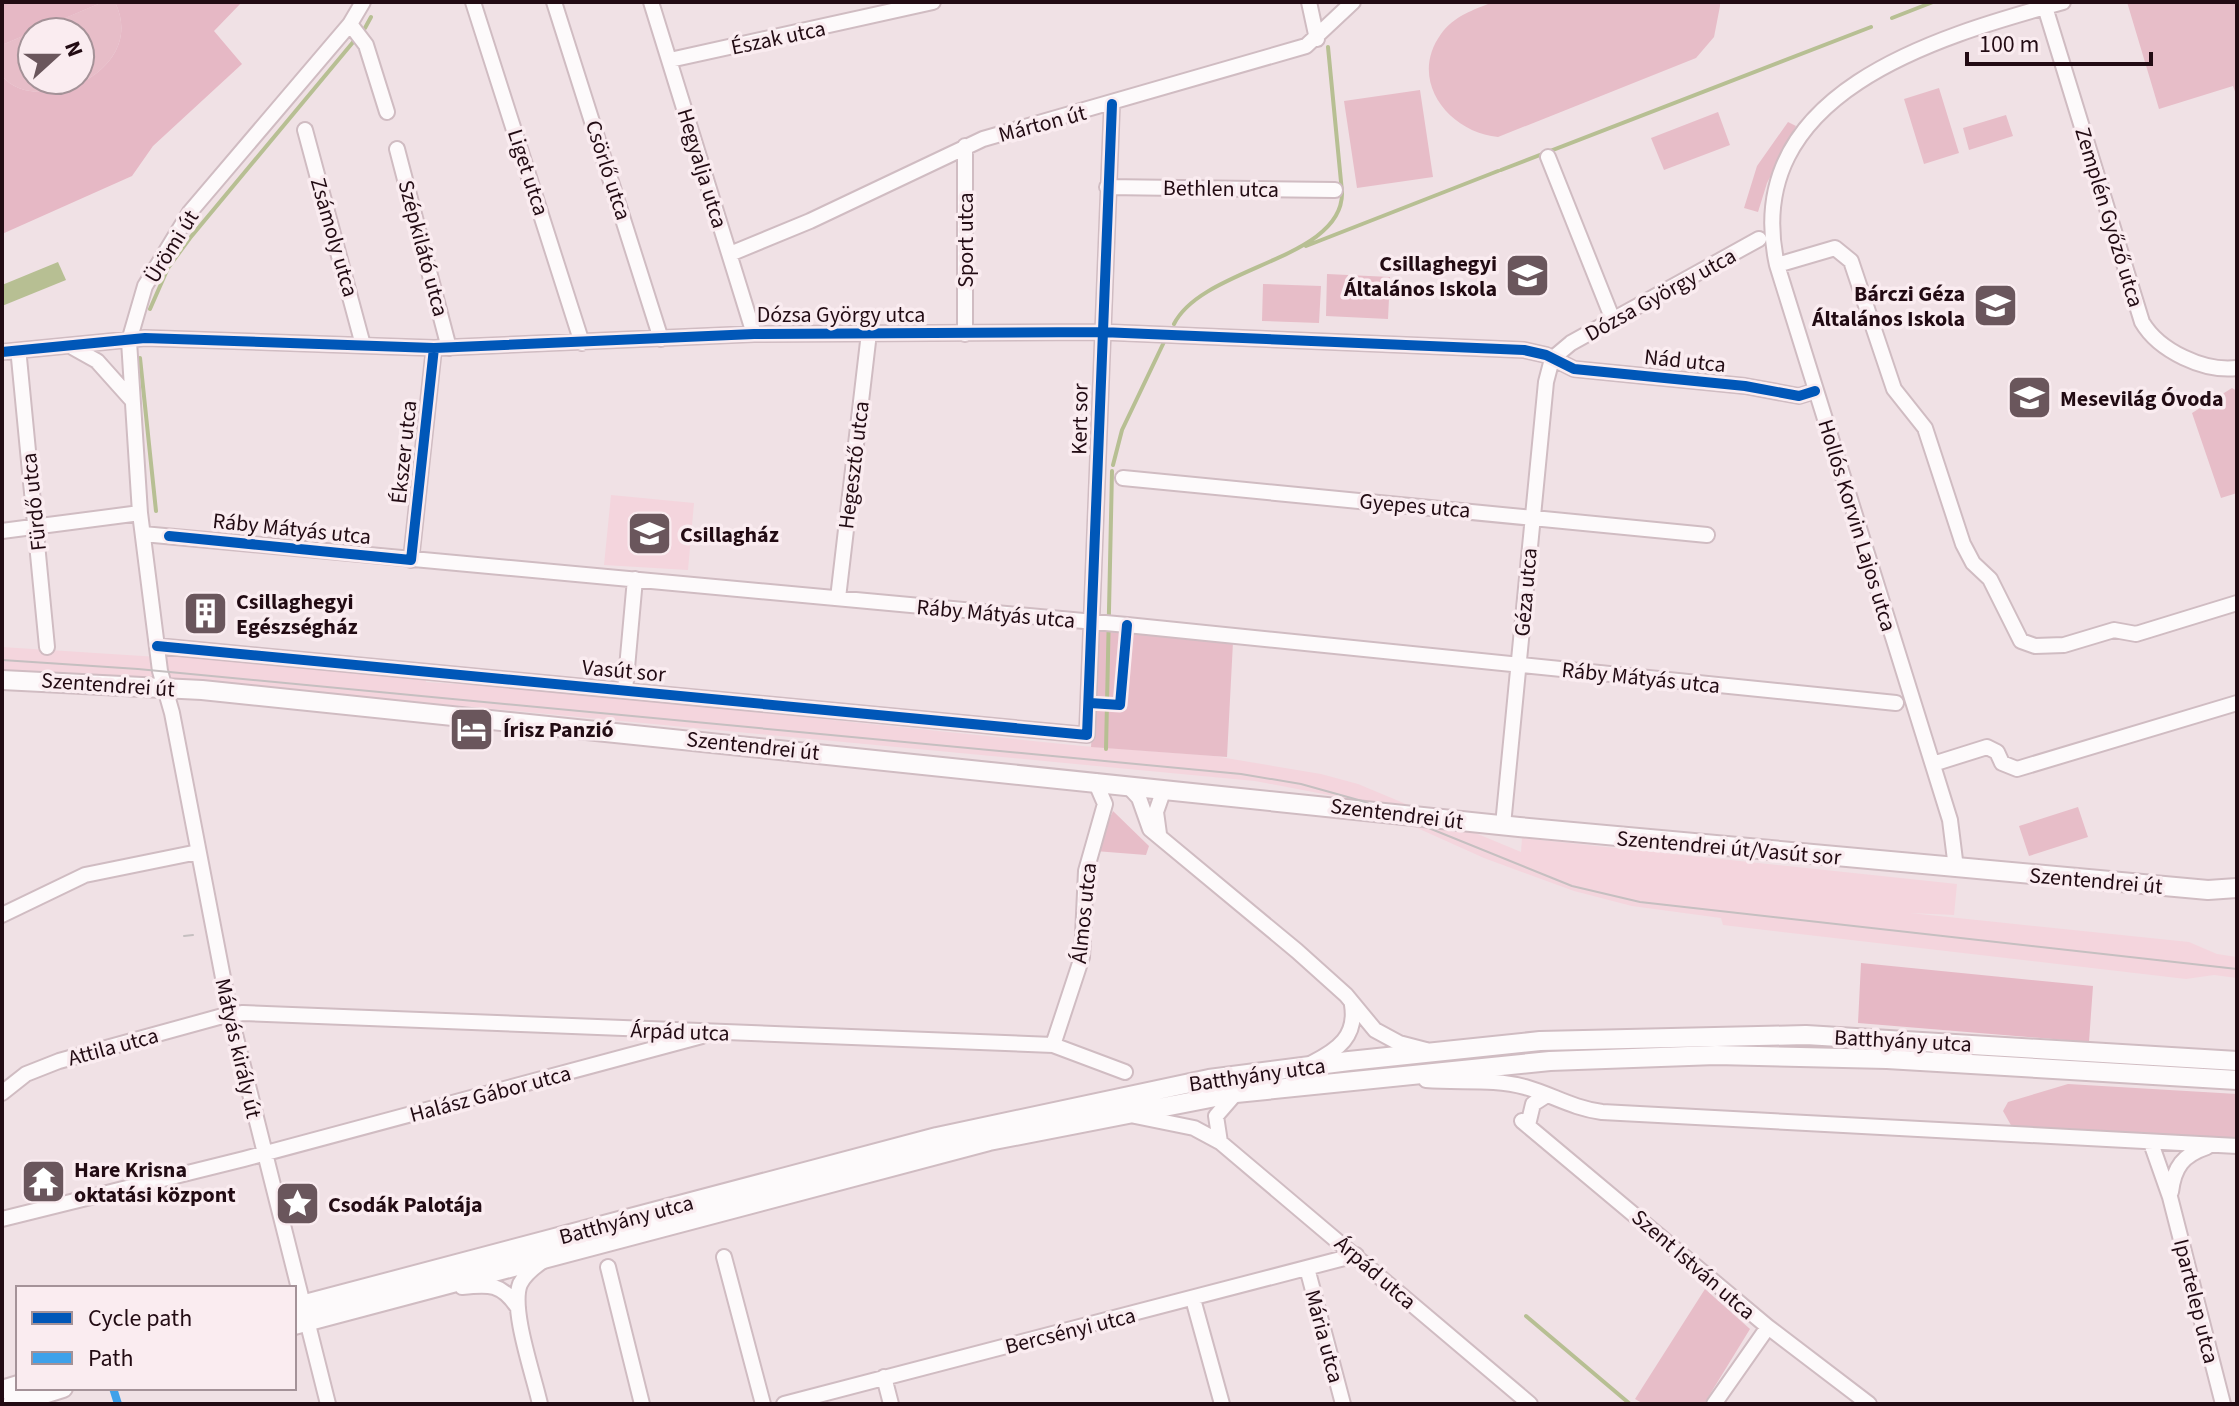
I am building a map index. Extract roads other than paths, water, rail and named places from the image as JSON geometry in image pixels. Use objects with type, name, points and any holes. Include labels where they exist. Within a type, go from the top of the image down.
[{"type":"main road","name":"Szentendrei út","points":[[2,680],[166,689],[360,705],[1503,825]]},
{"type":"main road","name":"Szentendrei út/Vasút sor","points":[[1503,825],[1956,868]]},
{"type":"main road","name":"Szentendrei út","points":[[1956,868],[2208,890],[2237,888]]},
{"type":"main road","name":"Batthyány utca","points":[[299,1314],[937,1137],[1197,1082],[1304,1067],[1540,1041],[1828,1035],[2237,1061]]},
{"type":"main road","name":"Batthyány utca","points":[[299,1314],[443,1286],[989,1141],[1115,1114],[1236,1093],[1550,1061],[1730,1055],[1887,1059],[2237,1080]]},
{"type":"main road","points":[[12,1404],[57,1390]]},
{"type":"street","name":"Ürömi út","points":[[166,689],[157,646],[140,513],[129,341],[145,286],[175,233],[350,24],[363,2]]},
{"type":"street","name":"Liget utca","points":[[473,2],[582,343]]},
{"type":"street","name":"Csörlő utca","points":[[554,2],[661,339]]},
{"type":"street","name":"Hegyalja utca","points":[[651,2],[754,334]]},
{"type":"street","name":"Észak utca","points":[[670,60],[933,2]]},
{"type":"street","points":[[1309,2],[1317,39]]},
{"type":"street","name":"Márton út","points":[[730,254],[821,216],[965,146],[1306,46],[1317,39],[1353,2]]},
{"type":"street","points":[[1766,239],[1782,165],[1808,128],[1841,94],[1866,75],[1914,51],[2063,2]]},
{"type":"street","name":"Zemplén Győző utca","points":[[2045,7],[2142,322],[2148,332],[2170,350],[2204,365],[2237,368]]},
{"type":"street","points":[[350,24],[366,45],[387,112]]},
{"type":"street","name":"Kert sor","points":[[1087,735],[1102,623],[1101,332],[1112,104]]},
{"type":"street","name":"Zsámoly utca","points":[[305,130],[363,345]]},
{"type":"street","name":"Sport utca","points":[[965,146],[965,334]]},
{"type":"street","name":"Szépkilátó utca","points":[[397,149],[441,348]]},
{"type":"street","points":[[1548,157],[1613,320]]},
{"type":"street","name":"Bethlen utca","points":[[1107,187],[1335,190]]},
{"type":"street","name":"Dózsa György utca","points":[[2,352],[162,338],[441,348],[754,334],[1101,332],[1524,350],[1552,359],[1560,350],[1613,320],[1766,239]]},
{"type":"street","name":"Hollós Korvin Lajos utca","points":[[1766,239],[1777,265],[1950,820],[1956,868]]},
{"type":"street","points":[[1777,265],[1835,248],[1851,261],[1894,389],[1925,428],[1963,544],[1973,563],[1990,579],[2021,641],[2051,646],[2114,630],[2136,634],[2237,603]]},
{"type":"street","name":"Hegesztő utca","points":[[838,598],[869,333]]},
{"type":"street","points":[[72,347],[97,361],[131,399]]},
{"type":"street","name":"Ékszer utca","points":[[411,560],[441,348]]},
{"type":"street","name":"Fürdő utca","points":[[19,358],[47,647]]},
{"type":"street","name":"Nád utca","points":[[1552,359],[1574,369],[1745,386],[1799,396],[1815,391]]},
{"type":"street","name":"Géza utca","points":[[1503,825],[1546,382],[1552,359]]},
{"type":"street","name":"Gyepes utca","points":[[1123,478],[1707,535]]},
{"type":"street","points":[[2,531],[140,513]]},
{"type":"street","name":"Ráby Mátyás utca","points":[[143,534],[1102,623],[1896,703]]},
{"type":"street","points":[[625,690],[635,579]]},
{"type":"street","name":"Vasút sor","points":[[157,646],[1087,735]]},
{"type":"street","name":"Mátyás király út","points":[[166,689],[230,1014],[293,1286]]},
{"type":"street","points":[[1933,764],[1987,747],[1997,752],[2002,763],[2017,769],[2237,703]]},
{"type":"street","name":"Álmos utca","points":[[1053,1045],[1082,957],[1086,871],[1105,804],[1095,781]]},
{"type":"street","points":[[1127,785],[1139,798],[1150,829],[1163,842],[1297,951],[1375,1030],[1399,1043],[1431,1051]]},
{"type":"street","points":[[1163,842],[1157,828],[1156,812],[1164,789]]},
{"type":"street","points":[[2,915],[85,875],[198,852]]},
{"type":"street","points":[[1304,1067],[1335,1050],[1352,1033],[1355,1022],[1352,1005]]},
{"type":"street","name":"Árpád utca","points":[[230,1014],[1053,1045],[1125,1072]]},
{"type":"street","name":"Attila utca","points":[[2,1093],[26,1074],[59,1061],[230,1014]]},
{"type":"street","points":[[646,1029],[647,1052]]},
{"type":"street","name":"Halász Gábor utca","points":[[2,1219],[264,1153],[716,1032]]},
{"type":"street","name":"Batthyány utca","points":[[1385,1076],[1503,1083],[1547,1095],[1567,1105],[1602,1112],[2237,1146]]},
{"type":"street","points":[[1220,1142],[1216,1116],[1236,1093]]},
{"type":"street","name":"Szent István utca","points":[[1547,1095],[1533,1104],[1525,1123],[1768,1327],[1869,1404]]},
{"type":"street","name":"Árpád utca","points":[[1115,1114],[1160,1118],[1194,1128],[1220,1142],[1530,1404]]},
{"type":"street","name":"Ipartelep utca","points":[[2151,1143],[2170,1197],[2223,1404]]},
{"type":"street","points":[[2170,1197],[2174,1173],[2181,1162],[2192,1152],[2211,1146]]},
{"type":"street","points":[[540,1404],[518,1308],[521,1281],[534,1266],[554,1255]]},
{"type":"street","name":"Bercsényi utca","points":[[784,1404],[1356,1255]]},
{"type":"street","points":[[724,1257],[763,1404]]},
{"type":"street","points":[[608,1267],[642,1404]]},
{"type":"street","name":"Mária utca","points":[[1307,1268],[1343,1404]]},
{"type":"street","points":[[443,1286],[493,1284],[503,1288],[518,1308]]},
{"type":"street","points":[[1193,1299],[1222,1404]]},
{"type":"street","name":"Mátyás király út","points":[[299,1314],[328,1404]]},
{"type":"street","points":[[1714,1404],[1768,1327]]},
{"type":"street","points":[[884,1377],[891,1404]]},
{"type":"waterway","points":[[1892,18],[1933,2]]},
{"type":"waterway","points":[[365,28],[371,17]]},
{"type":"waterway","points":[[1501,170],[1871,27]]},
{"type":"waterway","points":[[150,309],[168,268],[190,238],[354,41]]},
{"type":"waterway","points":[[1174,324],[1190,304],[1213,288],[1297,248],[1321,233],[1337,215],[1342,192],[1328,47]]},
{"type":"waterway","points":[[1306,246],[1498,171]]},
{"type":"waterway","points":[[1113,465],[1122,430],[1164,342]]},
{"type":"waterway","points":[[140,358],[156,511]]},
{"type":"waterway","points":[[1106,749],[1112,471]]},
{"type":"waterway","points":[[1526,1316],[1630,1404]]},
{"type":"tram line","points":[[2,660],[138,669],[1241,774],[1301,784],[1362,801],[1572,886],[1640,902],[2237,969]]},
{"type":"tram line","points":[[184,936],[193,935]]},
{"type":"place","name":"Csillaghegyi Általános Iskola","points":[[1528,276]]},
{"type":"place","name":"Bárczi Géza Általános Iskola","points":[[1996,306]]},
{"type":"place","name":"Mesevilág Óvoda","points":[[2029,398]]},
{"type":"place","name":"Csillagház","points":[[649,534]]},
{"type":"place","name":"Csillaghegyi Egészségház","points":[[205,614]]},
{"type":"place","name":"Írisz Panzió","points":[[472,729]]},
{"type":"place","name":"Hare Krisna oktatási központ","points":[[43,1182]]},
{"type":"place","name":"Csodák Palotája","points":[[297,1204]]}]
